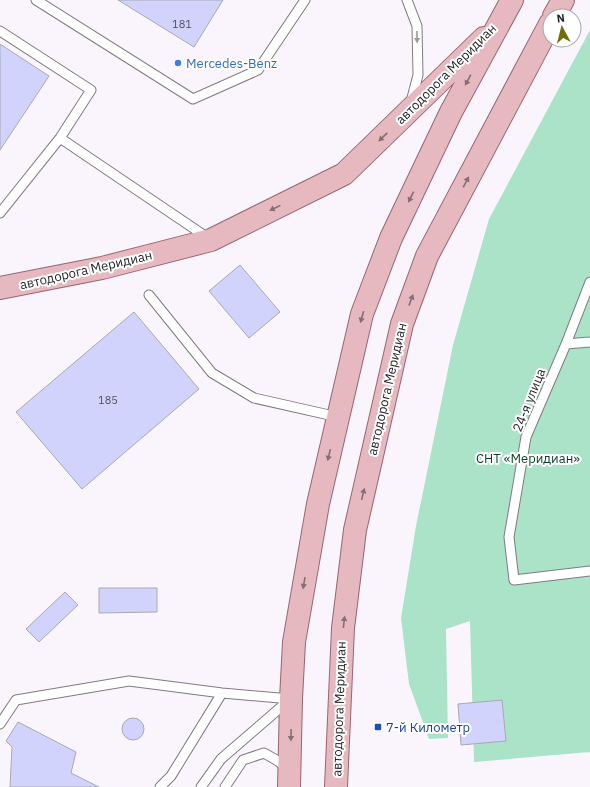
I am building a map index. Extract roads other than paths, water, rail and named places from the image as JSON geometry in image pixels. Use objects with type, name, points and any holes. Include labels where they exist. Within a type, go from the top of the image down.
[{"type":"main road","name":"автодорога Меридиан","points":[[290,779],[291,699],[294,642],[318,504],[362,314],[391,238],[451,112],[512,0]]},
{"type":"main road","name":"автодорога Меридиан","points":[[0,288],[102,268],[211,240],[344,174],[500,21]]},
{"type":"main road","name":"автодорога Меридиан","points":[[336,787],[343,628],[354,530],[402,324],[427,256],[542,39]]},
{"type":"lane","points":[[36,0],[192,99],[258,70],[305,0]]},
{"type":"lane","points":[[407,0],[417,26],[418,75],[409,111]]},
{"type":"lane","points":[[0,31],[91,90],[60,138],[0,213]]},
{"type":"lane","points":[[60,138],[211,240]]},
{"type":"lane","name":"24-я улица","points":[[590,282],[566,344],[526,437],[509,537],[514,580],[590,571]]},
{"type":"lane","points":[[149,294],[212,373],[254,398],[338,417]]},
{"type":"lane","points":[[566,344],[590,342]]},
{"type":"lane","points":[[0,724],[16,700],[129,681],[222,693],[291,699]]},
{"type":"lane","points":[[160,787],[171,776],[222,693]]},
{"type":"lane","points":[[201,787],[221,759],[291,699]]},
{"type":"lane","points":[[225,787],[243,760],[264,753],[278,761],[290,779]]},
{"type":"place","name":"Mercedes-Benz","points":[[178,63]]},
{"type":"place","name":"7-й Километр","points":[[378,727]]},
{"type":"park label","name":"СНТ «Меридиан»","points":[[528,458]]}]
